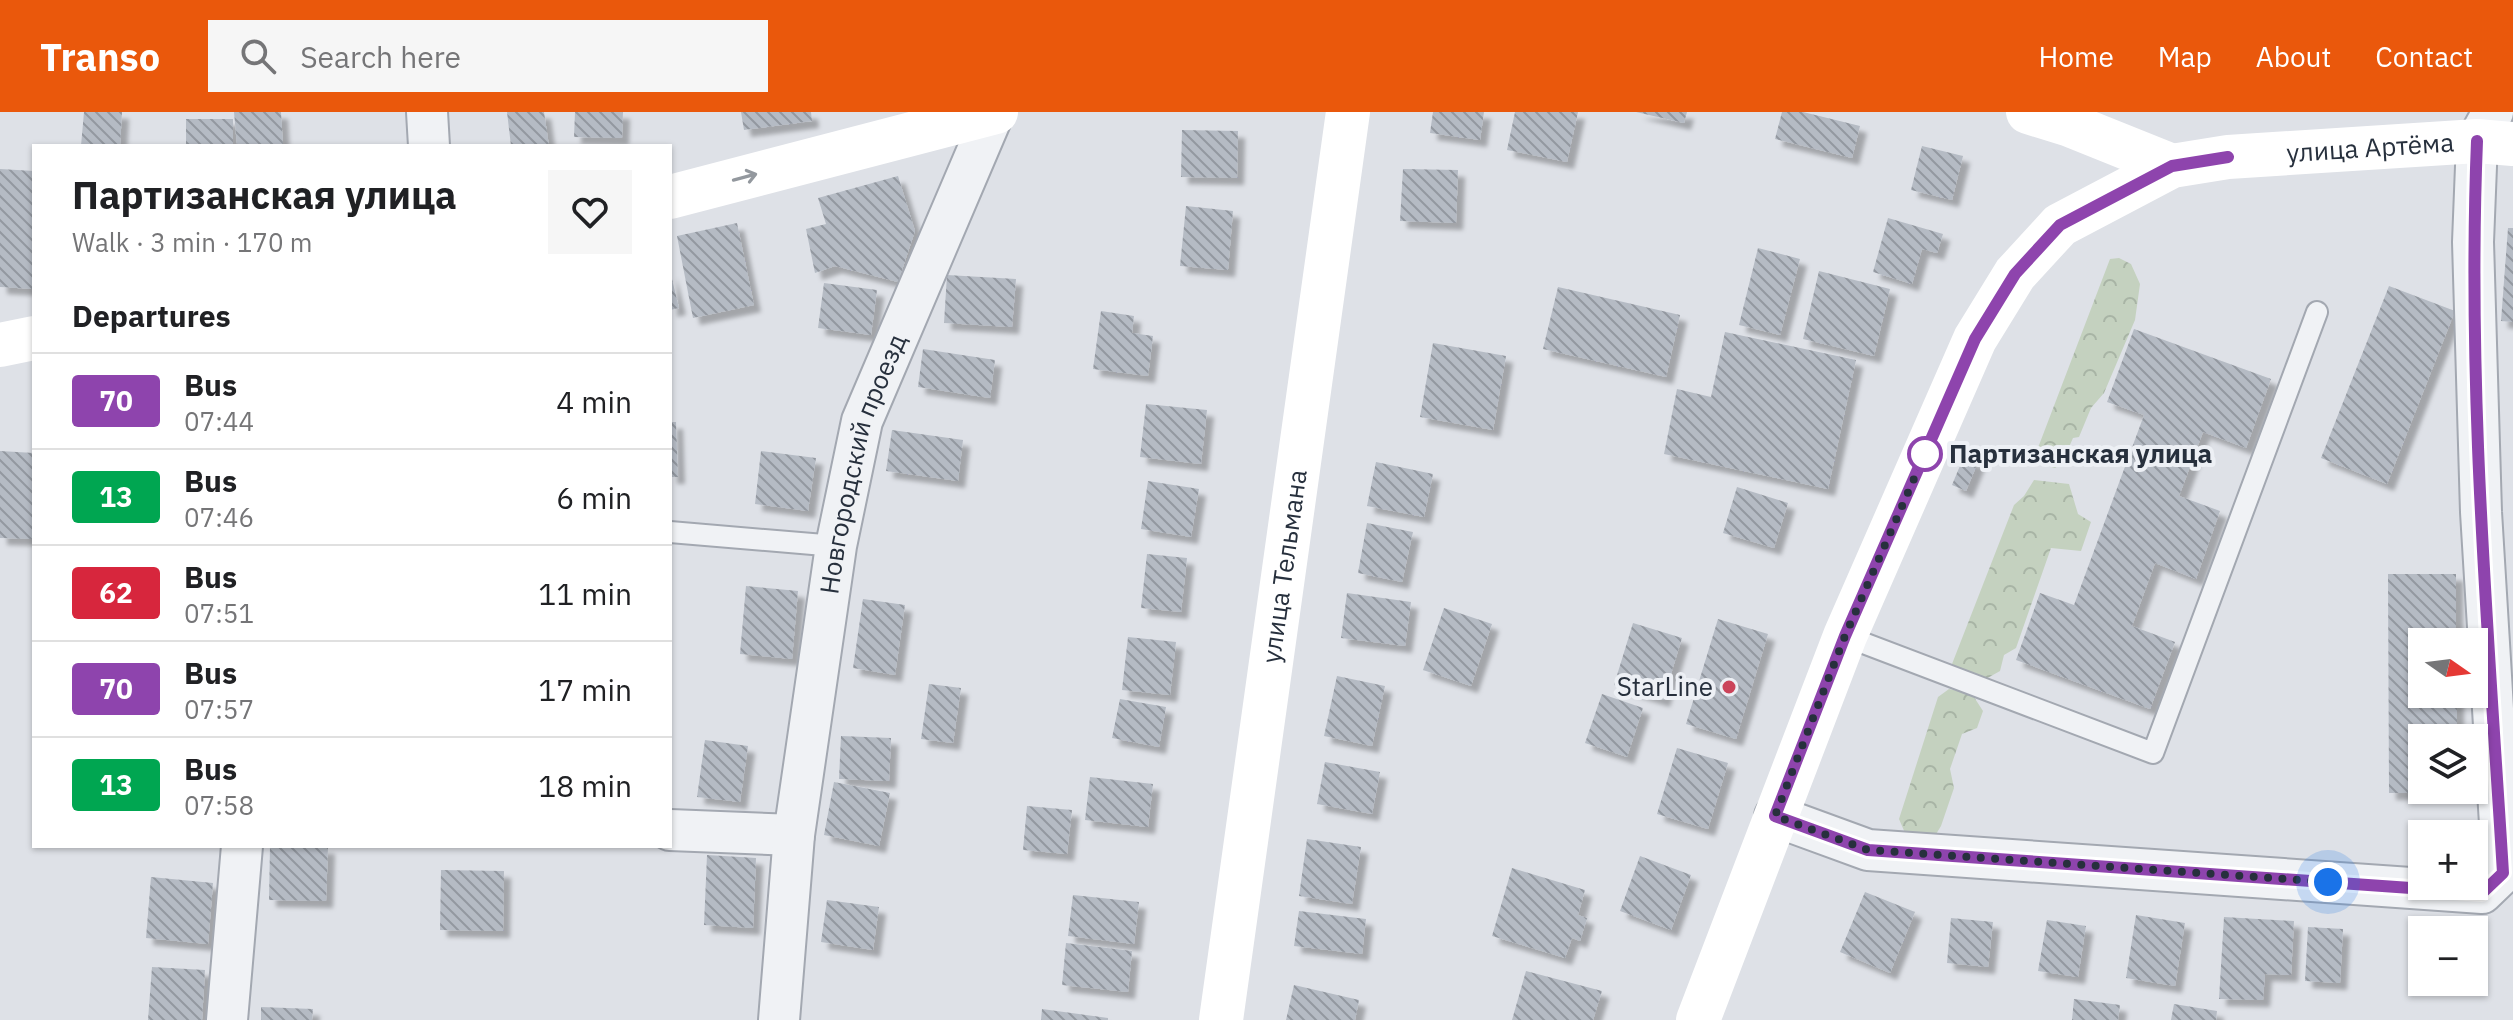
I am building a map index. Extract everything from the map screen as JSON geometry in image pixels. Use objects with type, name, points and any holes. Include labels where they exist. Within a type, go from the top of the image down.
[{"type":"street","points":[[427,112],[429,144]]},
{"type":"street","points":[[672,196],[995,112]]},
{"type":"street","name":"Новгородский проезд","points":[[779,1020],[794,835],[836,546],[862,421],[995,112]]},
{"type":"street","name":"улица Тельмана","points":[[1221,1020],[1348,112]]},
{"type":"street","points":[[2028,112],[2070,125],[2172,166]]},
{"type":"street","points":[[1775,816],[1868,850],[2482,893],[2503,873],[2497,516],[2473,242],[2494,132]]},
{"type":"street","name":"улица Артёма","points":[[2172,166],[2228,157],[2494,132]]},
{"type":"street","points":[[1698,1020],[1845,636],[1975,339],[2015,274],[2060,225],[2172,166]]},
{"type":"street","points":[[0,345],[32,338]]},
{"type":"street","points":[[672,830],[794,835]]},
{"type":"street","points":[[227,1020],[242,848]]},
{"type":"lane","points":[[1845,636],[2153,753],[2317,312]]},
{"type":"lane","points":[[672,532],[836,546]]},
{"type":"green space","points":[[2119,258],[2131,264],[2140,284],[2135,320],[2104,393],[2091,408],[2079,437],[2073,438],[2062,463],[2055,468],[2038,463],[2036,453],[2110,259]]},
{"type":"green space","points":[[2034,480],[2069,484],[2078,514],[2091,522],[2081,551],[2051,548],[2016,648],[2004,655],[2000,671],[1984,680],[1957,672],[1952,664],[2014,505]]},
{"type":"green space","points":[[1949,689],[1972,694],[1983,711],[1977,728],[1962,734],[1950,769],[1954,788],[1941,826],[1930,844],[1905,833],[1899,819],[1938,697]]},
{"type":"building","points":[[84,112],[122,112],[120,144],[81,144]]},
{"type":"building","points":[[234,112],[281,112],[283,144],[237,144]]},
{"type":"building","points":[[507,112],[544,112],[549,144],[511,144]]},
{"type":"building","points":[[575,112],[623,112],[622,138],[574,137]]},
{"type":"building","points":[[741,112],[811,112],[812,121],[744,130]]},
{"type":"building","points":[[1433,112],[1484,112],[1480,140],[1430,133]]},
{"type":"building","points":[[1515,112],[1578,112],[1567,162],[1507,150]]},
{"type":"building","points":[[1636,112],[1687,112],[1684,123]]},
{"type":"building","points":[[1782,112],[1803,112],[1860,126],[1852,158],[1775,139]]},
{"type":"building","points":[[186,119],[233,119],[233,144],[186,144]]},
{"type":"building","points":[[1182,130],[1238,131],[1237,178],[1181,177]]},
{"type":"building","points":[[1922,146],[1963,156],[1952,200],[1911,190]]},
{"type":"building","points":[[0,169],[32,171],[32,289],[0,287]]},
{"type":"building","points":[[1403,169],[1458,170],[1456,223],[1400,221]]},
{"type":"building","points":[[898,176],[915,231],[898,282],[835,266],[815,273],[806,229],[826,224],[818,198]]},
{"type":"building","points":[[1186,206],[1233,211],[1228,270],[1180,266]]},
{"type":"building","points":[[1888,218],[1943,234],[1937,253],[1922,249],[1912,284],[1873,272]]},
{"type":"building","points":[[737,223],[754,305],[693,318],[677,236]]},
{"type":"building","points":[[2508,228],[2513,228],[2513,322],[2501,321]]},
{"type":"building","points":[[1758,248],[1800,259],[1780,335],[1739,325]]},
{"type":"building","points":[[1819,271],[1890,289],[1874,356],[1803,339]]},
{"type":"building","points":[[947,275],[1016,279],[1012,327],[944,323]]},
{"type":"building","points":[[672,279],[679,308],[672,310]]},
{"type":"building","points":[[824,283],[877,290],[871,335],[818,328]]},
{"type":"building","points":[[2389,286],[2455,311],[2387,484],[2321,458]]},
{"type":"building","points":[[1558,287],[1680,315],[1666,377],[1543,349]]},
{"type":"building","points":[[1101,311],[1134,316],[1132,333],[1153,336],[1148,376],[1093,369]]},
{"type":"building","points":[[2134,329],[2271,379],[2246,448],[2203,432],[2179,496],[2220,511],[2196,579],[2155,563],[2132,626],[2175,642],[2150,709],[2016,660],[2040,593],[2074,605],[2144,415],[2107,402]]},
{"type":"building","points":[[1725,332],[1856,360],[1828,489],[1664,454],[1677,389],[1711,397]]},
{"type":"building","points":[[1433,343],[1506,356],[1493,430],[1420,417]]},
{"type":"building","points":[[923,349],[995,360],[990,398],[918,387]]},
{"type":"building","points":[[1146,404],[1207,410],[1201,464],[1140,457]]},
{"type":"building","points":[[672,422],[676,422],[678,477],[672,477]]},
{"type":"building","points":[[892,430],[963,440],[958,481],[886,471]]},
{"type":"building","points":[[0,451],[32,453],[32,539],[0,538]]},
{"type":"building","points":[[761,451],[816,458],[808,511],[755,504]]},
{"type":"building","points":[[1964,456],[1978,462],[1966,491],[1952,485]]},
{"type":"building","points":[[1376,462],[1433,474],[1424,517],[1367,506]]},
{"type":"building","points":[[1148,481],[1199,489],[1191,537],[1141,529]]},
{"type":"building","points":[[1737,487],[1788,503],[1774,548],[1723,533]]},
{"type":"building","points":[[1367,523],[1413,532],[1402,582],[1358,573]]},
{"type":"building","points":[[1147,554],[1187,558],[1181,612],[1141,608]]},
{"type":"building","points":[[2388,574],[2456,574],[2456,628],[2408,628],[2408,708],[2457,708],[2457,724],[2408,724],[2408,793],[2389,793]]},
{"type":"building","points":[[746,586],[798,591],[792,659],[740,654]]},
{"type":"building","points":[[1347,593],[1411,602],[1405,646],[1341,638]]},
{"type":"building","points":[[863,599],[905,605],[895,675],[853,668]]},
{"type":"building","points":[[1444,608],[1492,624],[1471,686],[1423,670]]},
{"type":"building","points":[[1718,619],[1768,634],[1736,739],[1686,724]]},
{"type":"building","points":[[1633,623],[1682,638],[1663,700],[1614,685]]},
{"type":"building","points":[[1128,637],[1176,642],[1170,695],[1122,690]]},
{"type":"building","points":[[1337,676],[1385,686],[1372,746],[1324,736]]},
{"type":"building","points":[[929,684],[961,688],[953,743],[921,739]]},
{"type":"building","points":[[1602,694],[1643,708],[1627,757],[1585,743]]},
{"type":"building","points":[[1120,699],[1166,707],[1159,747],[1112,738]]},
{"type":"building","points":[[841,736],[891,738],[889,781],[839,779]]},
{"type":"building","points":[[705,740],[748,746],[740,802],[697,797]]},
{"type":"building","points":[[1677,748],[1728,763],[1708,829],[1657,814]]},
{"type":"building","points":[[1325,762],[1380,772],[1372,814],[1317,804]]},
{"type":"building","points":[[1090,777],[1153,784],[1148,827],[1085,820]]},
{"type":"building","points":[[834,782],[890,793],[879,846],[824,835]]},
{"type":"building","points":[[1027,806],[1072,810],[1067,854],[1023,850]]},
{"type":"building","points":[[1307,839],[1361,847],[1352,904],[1299,896]]},
{"type":"building","points":[[270,848],[328,848],[326,901],[269,900]]},
{"type":"building","points":[[707,855],[756,858],[753,928],[704,925]]},
{"type":"building","points":[[1640,856],[1691,875],[1671,930],[1620,911]]},
{"type":"building","points":[[1512,868],[1585,890],[1578,915],[1587,918],[1580,941],[1572,938],[1565,958],[1492,936]]},
{"type":"building","points":[[441,870],[504,871],[503,931],[440,930]]},
{"type":"building","points":[[151,877],[213,883],[208,944],[146,938]]},
{"type":"building","points":[[1865,892],[1915,912],[1890,973],[1840,952]]},
{"type":"building","points":[[1073,895],[1139,902],[1134,944],[1068,936]]},
{"type":"building","points":[[827,900],[879,907],[873,950],[821,942]]},
{"type":"building","points":[[1299,911],[1366,919],[1362,954],[1294,946]]},
{"type":"building","points":[[2136,915],[2185,923],[2175,986],[2126,978]]},
{"type":"building","points":[[2224,917],[2294,921],[2291,975],[2265,974],[2263,1000],[2219,999]]},
{"type":"building","points":[[1951,918],[1993,922],[1988,967],[1947,963]]},
{"type":"building","points":[[2047,920],[2086,926],[2078,977],[2038,971]]},
{"type":"building","points":[[2308,927],[2343,929],[2340,983],[2305,981]]},
{"type":"building","points":[[1066,943],[1132,951],[1128,992],[1062,985]]},
{"type":"building","points":[[152,967],[205,970],[202,1020],[148,1020]]},
{"type":"building","points":[[1526,971],[1602,991],[1593,1020],[1512,1020]]},
{"type":"building","points":[[1294,985],[1359,1000],[1355,1020],[1286,1020]]},
{"type":"building","points":[[2074,999],[2120,1005],[2118,1020],[2072,1020]]},
{"type":"building","points":[[2174,1004],[2217,1011],[2216,1020],[2171,1020]]},
{"type":"building","points":[[261,1007],[313,1009],[312,1020],[261,1020]]},
{"type":"building","points":[[1042,1009],[1108,1018],[1108,1020],[1041,1020]]},
{"type":"bus line","name":"70","points":[[2228,157],[2172,166],[2060,225],[2015,274],[1975,339],[1845,636],[1775,816],[1868,850],[2482,893],[2503,873],[2481,512],[2473,242],[2477,141]]},
{"type":"place","name":"Партизанская улица","points":[[1925,454]]},
{"type":"place","name":"StarLine","points":[[1729,687]]},
{"type":"route","points":[[1925,454],[1928,447],[1845,636],[1775,816],[1868,850],[2328,882]]}]
